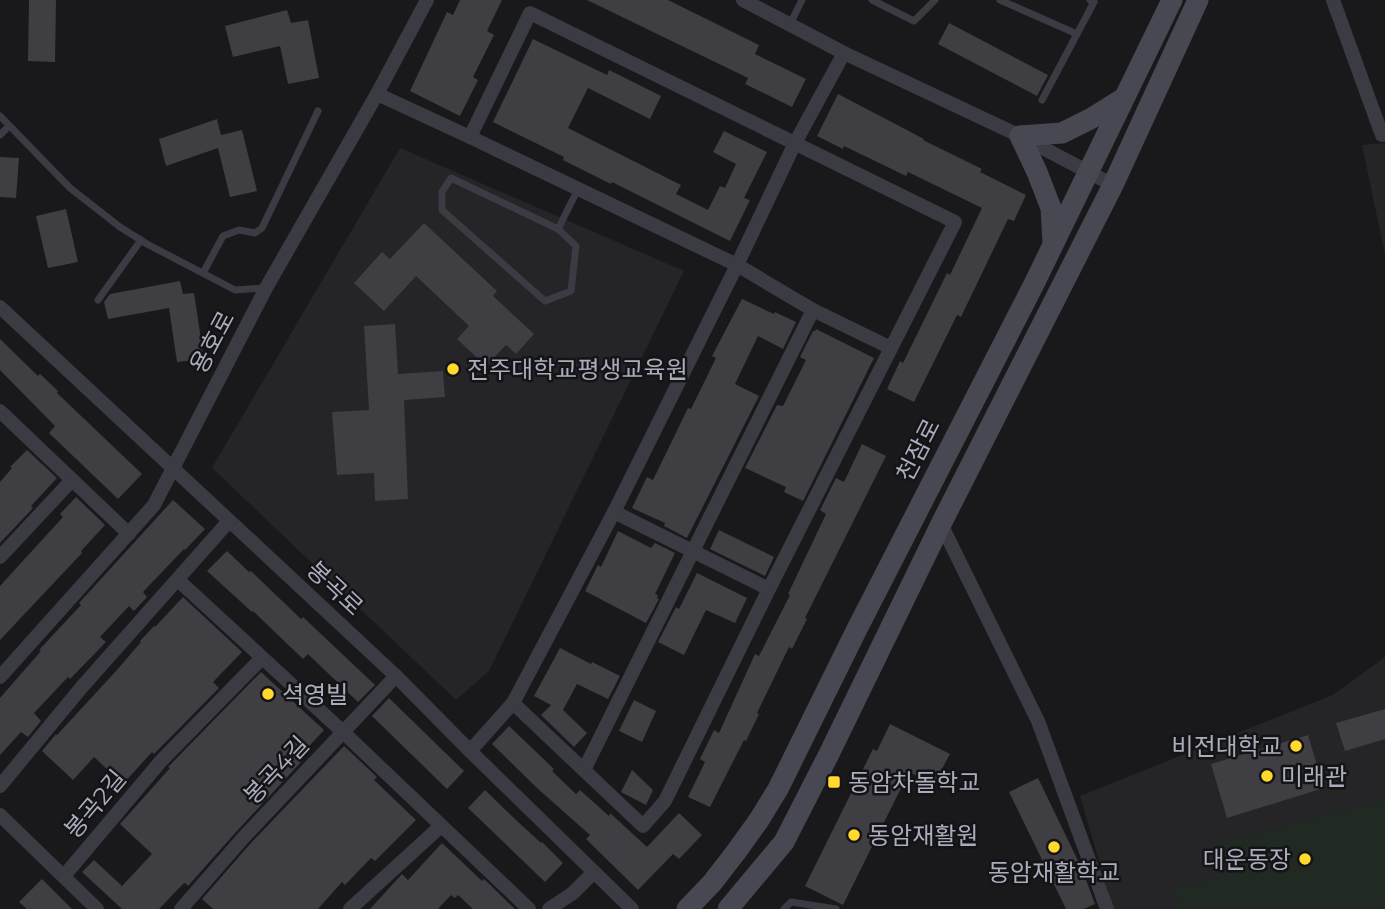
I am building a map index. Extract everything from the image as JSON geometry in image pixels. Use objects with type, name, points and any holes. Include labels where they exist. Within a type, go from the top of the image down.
[{"type":"street","name":"용호로","points":[[0,677],[154,506],[266,288],[377,94],[427,0]]},
{"type":"street","points":[[743,0],[844,53],[1020,136],[1113,185]]},
{"type":"street","name":"천잠로","points":[[687,909],[736,852],[778,789],[1053,245],[1172,0]]},
{"type":"street","points":[[728,909],[784,842],[1113,185],[1198,0]]},
{"type":"street","points":[[1333,0],[1383,141]]},
{"type":"street","points":[[470,137],[530,13],[956,222],[769,589],[665,802],[643,826],[513,703]]},
{"type":"street","points":[[470,751],[513,703],[614,512],[795,143],[844,53]]},
{"type":"street","points":[[377,94],[737,265],[813,310],[891,348]]},
{"type":"street","points":[[1020,136],[1062,133],[1125,97]]},
{"type":"street","points":[[1020,136],[1051,208],[1053,245]]},
{"type":"street","name":"봉곡로","points":[[0,307],[396,676],[632,909]]},
{"type":"street","points":[[584,770],[813,310]]},
{"type":"street","points":[[0,411],[129,534]]},
{"type":"street","points":[[0,557],[72,480]]},
{"type":"street","points":[[614,512],[769,589]]},
{"type":"street","points":[[0,786],[81,688],[229,521]]},
{"type":"street","points":[[941,524],[1038,721],[1107,909]]},
{"type":"street","name":"봉곡4길","points":[[178,580],[529,909]]},
{"type":"street","name":"봉곡2길","points":[[64,876],[161,761],[262,658]]},
{"type":"street","points":[[343,732],[396,676]]},
{"type":"street","name":"봉곡4길","points":[[181,909],[243,838],[343,732]]},
{"type":"street","name":"봉곡2길","points":[[0,815],[97,909]]},
{"type":"street","points":[[350,909],[441,826]]},
{"type":"street","points":[[550,909],[573,893],[594,872]]},
{"type":"lane","points":[[790,24],[802,0]]},
{"type":"lane","points":[[872,0],[914,21],[934,0]]},
{"type":"lane","points":[[1000,0],[1077,34]]},
{"type":"lane","points":[[1042,100],[1094,2],[1090,0]]},
{"type":"lane","points":[[203,274],[223,236],[239,230],[255,233],[262,228],[318,111]]},
{"type":"lane","points":[[0,116],[70,188],[120,227],[235,290],[266,288]]},
{"type":"lane","points":[[0,135],[9,127]]},
{"type":"lane","points":[[451,178],[558,229],[576,246],[571,291],[545,300],[442,210],[442,192],[451,178]]},
{"type":"lane","points":[[558,229],[578,189]]},
{"type":"lane","points":[[98,300],[141,240]]},
{"type":"lane","points":[[784,909],[791,902],[836,909]]},
{"type":"path","points":[[610,861],[643,826]]},
{"type":"shaded area","points":[[1385,143],[1385,255],[1362,145]]},
{"type":"shaded area","name":"전주대학교평생교육원","points":[[400,148],[684,271],[489,671],[456,700],[212,468]]},
{"type":"shaded area","name":"비전대학교","points":[[1385,657],[1385,909],[1113,909],[1080,796],[1333,695]]},
{"type":"shaded area","name":"대운동장","points":[[1385,800],[1385,909],[1180,909],[1175,889],[1229,875],[1221,843]]},
{"type":"building","points":[[29,0],[56,0],[55,62],[28,61]]},
{"type":"building","points":[[460,0],[502,0],[487,31],[494,35],[473,77],[478,80],[460,116],[410,91],[447,12],[453,15]]},
{"type":"building","points":[[587,0],[668,0],[759,45],[755,54],[806,79],[792,107],[745,84],[748,78]]},
{"type":"building","points":[[287,10],[291,23],[308,20],[319,78],[288,84],[280,46],[233,57],[225,26]]},
{"type":"building","points":[[949,23],[1048,75],[1037,96],[938,44]]},
{"type":"building","points":[[533,39],[607,75],[609,70],[661,96],[650,119],[588,88],[568,128],[681,185],[676,194],[708,210],[720,186],[725,188],[736,164],[713,152],[724,131],[767,152],[744,198],[750,200],[730,241],[563,160],[564,157],[493,122]]},
{"type":"building","points":[[838,94],[1026,195],[1014,221],[1008,219],[961,317],[957,315],[914,402],[887,389],[900,361],[903,363],[947,273],[950,275],[982,208],[908,172],[906,176],[817,136]]},
{"type":"building","points":[[217,119],[221,135],[242,130],[257,191],[230,197],[218,148],[166,166],[159,139]]},
{"type":"building","points":[[0,157],[19,158],[16,198],[0,197]]},
{"type":"building","points":[[66,209],[78,262],[48,268],[36,216]]},
{"type":"building","points":[[424,223],[497,291],[493,296],[534,334],[516,354],[506,345],[486,366],[457,339],[469,326],[416,276],[384,311],[354,283],[382,252],[390,259]]},
{"type":"building","points":[[180,281],[183,294],[194,293],[204,359],[177,362],[169,308],[108,319],[104,302],[110,294]]},
{"type":"building","points":[[742,299],[796,322],[783,349],[758,336],[735,384],[759,396],[687,538],[664,526],[665,523],[632,508],[647,477],[653,480],[688,408],[691,409],[716,358],[712,356]]},
{"type":"building","points":[[395,324],[398,374],[443,371],[445,397],[404,400],[408,499],[375,501],[374,473],[337,475],[332,412],[369,410],[364,326]]},
{"type":"building","points":[[816,329],[874,358],[803,501],[784,492],[786,487],[745,468],[777,405],[783,406],[806,360],[800,357]]},
{"type":"building","points":[[0,339],[38,376],[40,374],[58,391],[57,393],[142,474],[118,499],[49,433],[55,426],[0,370]]},
{"type":"building","points":[[862,444],[886,456],[805,618],[807,619],[792,649],[789,647],[746,741],[744,740],[710,807],[688,797],[705,762],[700,759],[714,730],[719,733],[755,654],[759,656],[790,595],[788,594],[826,514],[820,510],[836,478],[844,482]]},
{"type":"building","points":[[27,450],[57,478],[0,543],[0,482]]},
{"type":"building","points":[[76,497],[105,525],[0,640],[0,586],[63,517],[60,514]]},
{"type":"building","points":[[173,500],[205,529],[143,592],[147,597],[134,611],[129,606],[100,637],[106,642],[34,713],[41,721],[28,737],[21,732],[0,755],[0,698],[41,651],[39,650],[81,605],[79,603]]},
{"type":"building","points":[[719,530],[774,557],[765,576],[710,549]]},
{"type":"building","points":[[618,531],[651,548],[655,543],[675,553],[655,594],[659,599],[646,623],[585,591],[598,565],[601,567]]},
{"type":"building","points":[[227,551],[375,685],[358,702],[308,654],[303,659],[207,571]]},
{"type":"building","points":[[697,573],[747,598],[735,623],[706,610],[684,655],[658,642]]},
{"type":"building","points":[[183,597],[242,652],[213,682],[219,688],[154,754],[152,752],[123,784],[94,757],[73,780],[42,751]]},
{"type":"building","points":[[560,648],[620,676],[608,699],[577,684],[563,710],[587,733],[574,747],[541,715],[551,705],[534,696]]},
{"type":"building","points":[[261,672],[324,730],[299,757],[302,761],[188,886],[183,884],[159,909],[122,909],[82,872],[94,860],[122,886],[152,854],[120,824],[170,768],[168,767]]},
{"type":"building","points":[[389,698],[464,771],[447,789],[372,716]]},
{"type":"building","points":[[634,700],[656,711],[642,742],[619,731]]},
{"type":"building","points":[[1385,709],[1385,739],[1345,751],[1336,723]]},
{"type":"building","name":"동암재활원","points":[[890,724],[950,754],[934,784],[909,772],[843,905],[805,886],[873,749],[877,751]]},
{"type":"building","points":[[509,726],[576,794],[580,790],[647,847],[679,813],[702,835],[679,859],[673,854],[638,890],[586,839],[590,835],[492,744]]},
{"type":"building","name":"미래관","points":[[1308,735],[1324,788],[1227,818],[1211,764]]},
{"type":"building","points":[[344,746],[377,777],[374,780],[416,820],[375,861],[371,858],[345,885],[342,882],[318,909],[213,909],[202,899],[250,844]]},
{"type":"building","points":[[632,770],[653,790],[646,805],[621,792]]},
{"type":"building","name":"동암재활학교","points":[[1038,778],[1082,869],[1095,904],[1084,909],[1066,909],[1009,792]]},
{"type":"building","points":[[485,790],[563,863],[545,882],[468,808]]},
{"type":"building","points":[[442,843],[515,909],[473,909],[458,895],[455,898],[451,895],[438,909],[370,909],[402,874],[408,880]]},
{"type":"building","points":[[42,879],[72,909],[27,909],[19,902]]},
{"type":"place","name":"전주대학교평생교육원","points":[[453,369]]},
{"type":"place","name":"셕영빌","points":[[268,694]]},
{"type":"place","name":"비전대학교","points":[[1296,746]]},
{"type":"place","name":"미래관","points":[[1267,776]]},
{"type":"place","name":"동암차돌학교","points":[[834,782]]},
{"type":"place","name":"동암재활원","points":[[854,835]]},
{"type":"place","name":"동암재활학교","points":[[1054,847]]},
{"type":"place","name":"대운동장","points":[[1305,859]]}]
